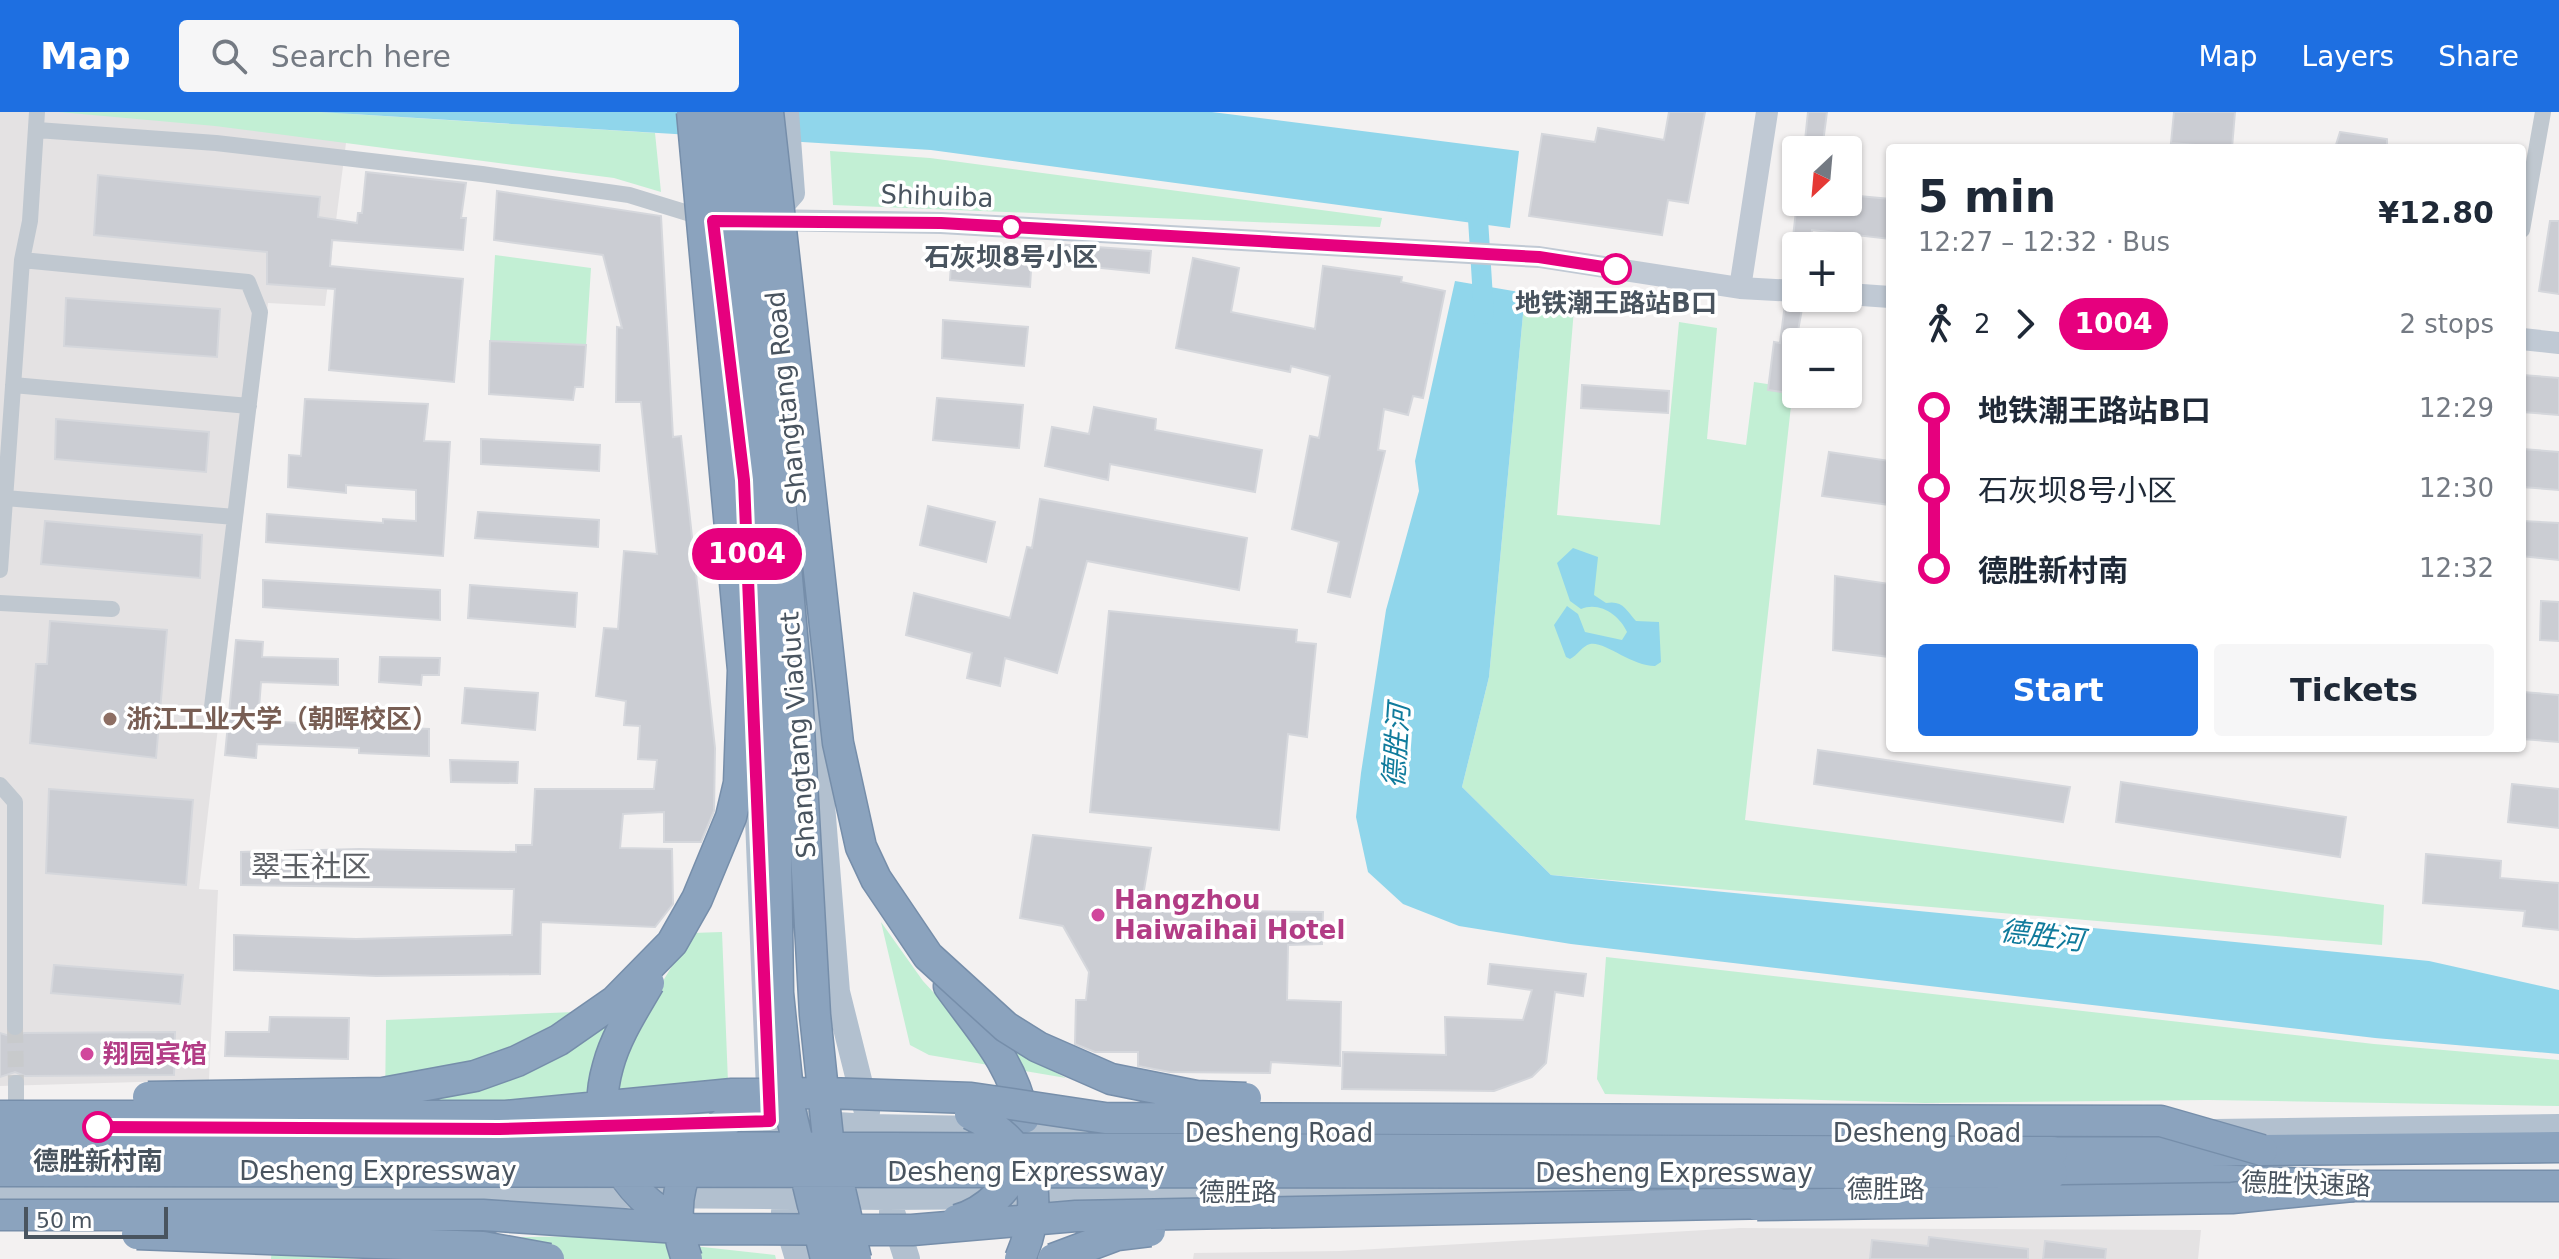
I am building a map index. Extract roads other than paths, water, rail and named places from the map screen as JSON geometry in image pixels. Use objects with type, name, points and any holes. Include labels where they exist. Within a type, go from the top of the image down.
[{"type":"highway","points":[[692,112],[743,670],[739,783],[731,817],[697,899],[627,1021],[608,1065],[601,1102],[614,1161],[631,1188],[658,1212],[693,1229]]},
{"type":"highway","name":"Shangtang Viaduct","points":[[718,112],[774,703],[778,993],[790,1110],[826,1259]]},
{"type":"highway","name":"Shangtang Viaduct","points":[[746,112],[797,692],[815,1015],[828,1138],[856,1259]]},
{"type":"highway","points":[[768,112],[801,379],[822,603],[849,803],[861,847],[876,879],[928,956],[1004,1058],[1018,1089],[1024,1141],[1017,1167],[991,1202],[909,1245]]},
{"type":"highway","points":[[8,1092],[383,1093],[475,1076],[517,1061],[586,1023],[615,1001],[672,943]]},
{"type":"highway","points":[[928,956],[995,1018],[1038,1047],[1111,1079],[1150,1088],[1238,1098],[1602,1100],[1815,1120]]},
{"type":"highway","points":[[924,1096],[989,1123],[1007,1136],[1019,1152],[1032,1183],[1033,1202],[1033,1224],[1020,1259]]},
{"type":"highway","points":[[687,1259],[677,1213],[682,1182],[696,1152],[726,1119],[775,1108],[924,1096],[971,1098],[1105,1118],[2161,1121],[2262,1150]]},
{"type":"highway","points":[[4,1129],[493,1117],[676,1099],[775,1108]]},
{"type":"highway","name":"Desheng Expressway","points":[[4,1129],[2262,1150]]},
{"type":"highway","name":"德胜快速路","points":[[2262,1150],[2559,1147]]},
{"type":"highway","name":"Desheng Expressway","points":[[0,1171],[2052,1173],[2353,1186]]},
{"type":"highway","points":[[0,1219],[483,1215],[909,1245],[1076,1216],[1776,1203],[2162,1200],[2232,1198],[2353,1186]]},
{"type":"highway","name":"德胜快速路","points":[[2353,1186],[2559,1186]]},
{"type":"highway","points":[[1053,1259],[1117,1235],[1169,1229],[1668,1217],[1776,1203]]},
{"type":"highway","points":[[0,1219],[86,1232],[483,1247],[549,1259]]},
{"type":"main road","name":"Shangtang Road","points":[[703,112],[744,480],[780,1197],[798,1259]]},
{"type":"main road","points":[[768,220],[792,193],[786,112]]},
{"type":"main road","name":"Shangtang Road","points":[[768,220],[805,577],[837,992],[888,1197],[909,1245]]},
{"type":"main road","points":[[805,577],[825,493]]},
{"type":"main road","name":"Desheng Road","points":[[775,1108],[870,1127],[1226,1133],[2057,1133],[2559,1127]]},
{"type":"main road","name":"德胜路","points":[[780,1197],[1174,1192],[2187,1189],[2559,1198]]},
{"type":"main road","points":[[0,1190],[780,1197]]},
{"type":"street","points":[[1740,288],[1767,112]]},
{"type":"street","points":[[2526,208],[2543,112]]},
{"type":"street","points":[[0,570],[22,260],[30,221],[37,119]]},
{"type":"street","name":"Shihuiba","points":[[37,119],[629,195],[713,221],[941,223],[1539,257],[1740,288],[1782,290]]},
{"type":"street","points":[[22,260],[248,282],[260,312],[212,707]]},
{"type":"street","points":[[1862,295],[1886,297]]},
{"type":"street","points":[[2526,339],[2559,343]]},
{"type":"street","points":[[13,385],[249,406]]},
{"type":"street","points":[[5,498],[235,517]]},
{"type":"street","points":[[0,603],[112,609]]},
{"type":"street","points":[[1,786],[15,802],[15,1027]]},
{"type":"street","points":[[4,1129],[8,1092]]},
{"type":"street","points":[[205,1259],[208,1192]]},
{"type":"street","points":[[0,1219],[208,1228]]},
{"type":"water","points":[[320,112],[1212,112],[1519,151],[1510,228],[931,150]]},
{"type":"water","points":[[1455,281],[1525,293],[1489,677],[1462,787],[1551,875],[2429,961],[2559,990],[2559,1054],[2375,1038],[1571,944],[1459,926],[1403,904],[1368,872],[1356,817],[1386,610],[1419,491],[1415,461]]},
{"type":"water","points":[[1573,548],[1598,557],[1594,595],[1606,603],[1620,604],[1636,621],[1659,622],[1661,662],[1655,666],[1646,665],[1596,644],[1587,645],[1570,659],[1566,657],[1554,625],[1567,606],[1578,614],[1585,632],[1622,640],[1627,632],[1620,621],[1608,612],[1595,607],[1581,609],[1570,601],[1557,563]]},
{"type":"waterway","name":"德胜河","points":[[1467,201],[1478,219],[1484,314]]},
{"type":"tunnel","points":[[15,1027],[16,1083]]},
{"type":"place","name":"石灰坝8号小区","points":[[1011,227]]},
{"type":"place","name":"地铁潮王路站B口","points":[[1616,269]]},
{"type":"place","name":"浙江工业大学（朝晖校区）","points":[[110,719]]},
{"type":"place","name":"Hangzhou Haiwaihai Hotel","points":[[1098,915]]},
{"type":"place","name":"翔园宾馆","points":[[87,1054]]},
{"type":"place","name":"德胜新村南","points":[[98,1127]]},
{"type":"district","name":"翠玉社区","points":[[311,867]]}]
